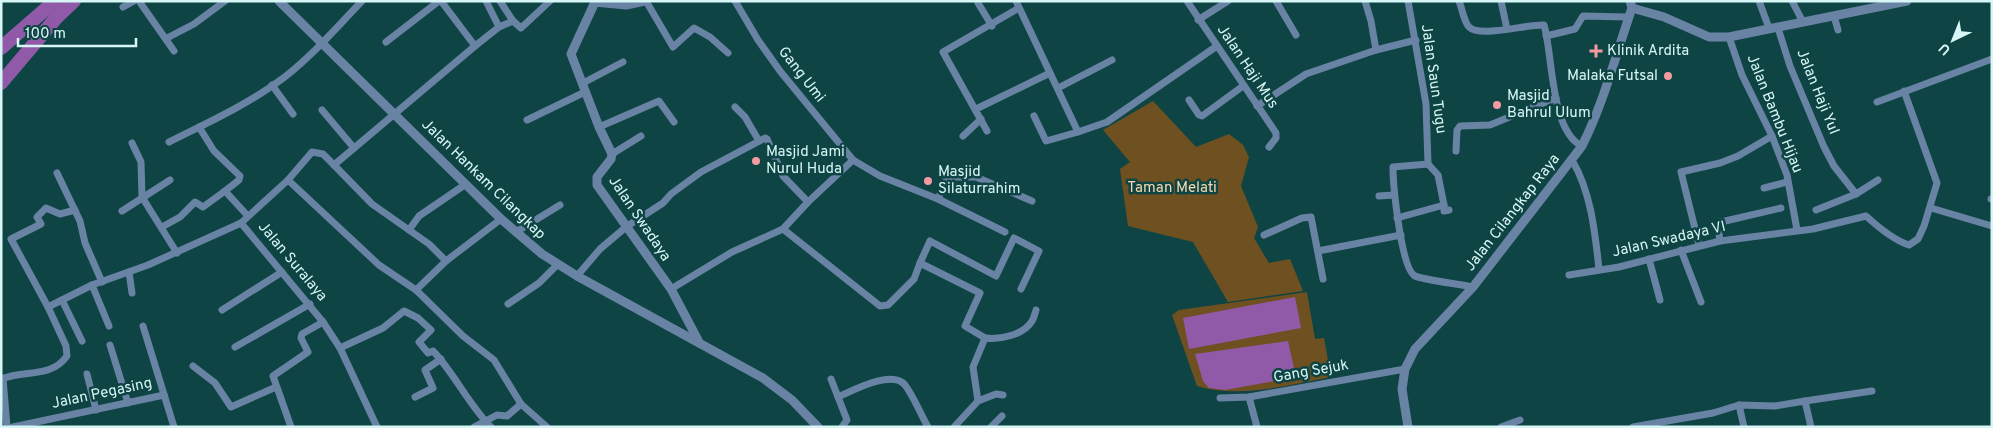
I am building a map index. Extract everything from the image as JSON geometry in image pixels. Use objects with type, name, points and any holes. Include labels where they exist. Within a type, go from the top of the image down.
[{"type":"street","points":[[123,7],[134,1]]},
{"type":"street","points":[[139,1],[167,38],[174,51]]},
{"type":"street","points":[[167,38],[194,24],[225,1]]},
{"type":"street","name":"Jalan Hankam Cilangkap","points":[[279,1],[501,219],[542,254],[577,276],[698,340],[763,378],[792,400],[818,427]]},
{"type":"street","points":[[169,142],[241,105],[272,85],[322,45],[362,1]]},
{"type":"street","points":[[386,42],[440,1],[475,46]]},
{"type":"street","points":[[486,1],[499,27]]},
{"type":"street","points":[[500,1],[513,21],[522,28],[550,1]]},
{"type":"street","points":[[594,2],[626,5],[645,1],[673,47],[694,28],[710,37],[728,54]]},
{"type":"street","name":"Gang Umi","points":[[735,1],[758,40],[785,78],[853,160],[880,176],[938,199],[1005,232]]},
{"type":"street","name":"Jalan Haji Mus","points":[[1187,1],[1276,134],[1276,138],[1269,147]]},
{"type":"street","points":[[1198,20],[1228,1]]},
{"type":"street","points":[[1276,1],[1296,35]]},
{"type":"street","points":[[1365,1],[1376,50]]},
{"type":"street","name":"Jalan Saun Tugu","points":[[1408,1],[1426,104],[1428,164]]},
{"type":"street","points":[[1459,1],[1470,28],[1477,30],[1506,29],[1542,24],[1545,26],[1556,98],[1569,136],[1582,146]]},
{"type":"street","points":[[1501,1],[1506,29]]},
{"type":"street","name":"Jalan Haji Yul","points":[[1760,1],[1834,166],[1856,194]]},
{"type":"street","points":[[1792,1],[1802,22]]},
{"type":"street","name":"Jalan Swadaya","points":[[594,2],[572,48],[573,60],[599,127],[612,154],[612,159],[595,181],[671,289],[698,340]]},
{"type":"street","points":[[1631,4],[1709,37],[1730,37],[1904,2]]},
{"type":"street","points":[[978,3],[992,26]]},
{"type":"street","name":"Jalan Cilangkap Raya","points":[[1408,427],[1402,389],[1405,369],[1415,349],[1473,287],[1582,146],[1594,121],[1631,4]]},
{"type":"street","points":[[986,131],[976,109],[943,52],[992,26],[1017,5],[1078,132]]},
{"type":"street","points":[[1546,36],[1575,29],[1582,16],[1628,17]]},
{"type":"street","points":[[1834,16],[1838,30]]},
{"type":"street","points":[[334,166],[475,46],[499,27],[513,21]]},
{"type":"street","name":"Jalan Bambu Hijau","points":[[1730,37],[1742,75],[1772,136],[1788,175],[1787,182],[1797,230]]},
{"type":"street","points":[[1257,106],[1306,74],[1376,50],[1416,40]]},
{"type":"street","points":[[1034,116],[1044,139],[1048,142],[1107,122],[1217,46]]},
{"type":"street","points":[[1877,102],[1992,59]]},
{"type":"street","points":[[1058,88],[1112,60]]},
{"type":"street","points":[[527,120],[623,62]]},
{"type":"street","points":[[976,109],[1050,73]]},
{"type":"street","points":[[272,85],[293,114]]},
{"type":"street","points":[[1189,100],[1201,116],[1244,86]]},
{"type":"street","points":[[1904,91],[1936,183],[1931,208],[1992,226]]},
{"type":"street","points":[[1456,151],[1456,130],[1460,126],[1490,124],[1556,98]]},
{"type":"street","points":[[599,127],[659,101],[674,122]]},
{"type":"street","points":[[736,106],[745,117],[758,141]]},
{"type":"street","points":[[322,110],[354,148]]},
{"type":"street","points":[[963,136],[981,119]]},
{"type":"street","points":[[162,227],[180,216],[194,203],[203,207],[239,180],[240,176],[214,151],[200,127]]},
{"type":"street","points":[[612,154],[641,136]]},
{"type":"street","points":[[1698,246],[1681,172],[1720,163],[1738,156],[1772,136]]},
{"type":"street","points":[[577,276],[600,249],[626,227],[663,203],[671,194],[701,172],[758,141],[767,139],[783,176],[808,202]]},
{"type":"street","points":[[132,143],[141,162],[142,197],[177,253]]},
{"type":"street","points":[[241,223],[288,180],[312,152],[323,154],[372,204],[409,230],[446,261]]},
{"type":"street","points":[[671,289],[732,252],[783,229],[808,202],[853,160]]},
{"type":"street","name":"Jalan Swadaya VI","points":[[1572,160],[1585,189],[1596,238],[1599,269],[1618,267],[1720,241],[1813,229],[1866,216],[1873,225],[1909,245],[1918,239],[1931,208]]},
{"type":"street","points":[[1398,218],[1446,208],[1438,175],[1428,164],[1394,166],[1394,195],[1398,218],[1413,275],[1473,287]]},
{"type":"street","points":[[57,173],[75,210],[102,282]]},
{"type":"street","points":[[938,199],[949,176],[970,176],[1032,201]]},
{"type":"street","points":[[122,211],[170,180]]},
{"type":"street","points":[[288,180],[380,265],[416,290],[463,336],[494,360],[522,404],[547,427]]},
{"type":"street","points":[[1816,210],[1856,194],[1878,180]]},
{"type":"street","points":[[1764,188],[1787,182]]},
{"type":"street","points":[[409,230],[420,216],[466,184]]},
{"type":"street","points":[[225,191],[247,216]]},
{"type":"street","points":[[1380,196],[1394,195]]},
{"type":"street","points":[[516,232],[560,205]]},
{"type":"street","points":[[7,427],[2,379],[14,374],[52,369],[60,366],[67,356],[66,346],[48,307],[11,240],[41,224],[37,217],[46,208],[60,214],[75,210]]},
{"type":"street","points":[[1720,241],[1718,226],[1721,222],[1781,208]]},
{"type":"street","points":[[1264,235],[1302,218],[1311,217],[1324,279]]},
{"type":"street","points":[[416,290],[446,261],[501,219]]},
{"type":"street","name":"Jalan Suralaya","points":[[48,307],[92,285],[177,253],[241,223],[323,322],[340,348],[376,427]]},
{"type":"street","points":[[783,229],[880,306],[888,305],[913,280],[930,242],[996,276],[1014,238],[1039,251],[1021,289]]},
{"type":"street","points":[[1318,251],[1401,235]]},
{"type":"street","points":[[1681,250],[1701,302]]},
{"type":"street","points":[[1649,258],[1660,300]]},
{"type":"street","points":[[920,263],[980,293],[965,326],[985,338],[1013,334],[1026,328],[1032,322],[1036,310]]},
{"type":"street","points":[[508,304],[539,283],[558,264]]},
{"type":"street","points":[[1569,275],[1599,269]]},
{"type":"street","points":[[129,272],[132,293]]},
{"type":"street","points":[[222,310],[282,272]]},
{"type":"street","points":[[92,285],[109,326]]},
{"type":"street","points":[[62,300],[82,341]]},
{"type":"street","points":[[235,347],[310,304]]},
{"type":"street","points":[[340,348],[383,328],[404,312],[418,318],[431,330],[419,342],[428,353],[433,351],[441,359],[491,427]]},
{"type":"street","points":[[291,427],[273,376],[276,372],[308,352],[301,338],[302,334],[323,322]]},
{"type":"street","points":[[143,326],[164,395]]},
{"type":"street","points":[[978,401],[973,367],[985,338]]},
{"type":"street","points":[[110,345],[128,403]]},
{"type":"street","points":[[415,397],[433,388],[425,370],[441,359]]},
{"type":"street","points":[[193,366],[215,383],[231,407],[276,387]]},
{"type":"street","name":"Gang Sejuk","points":[[1220,398],[1249,397],[1405,369]]},
{"type":"street","points":[[87,374],[96,410]]},
{"type":"street","points":[[831,379],[847,420],[842,427]]},
{"type":"street","points":[[838,397],[877,380],[896,379],[905,385],[928,427]]},
{"type":"street","points":[[1633,427],[1739,405],[1775,406],[1872,391]]},
{"type":"street","points":[[954,427],[978,401],[996,394],[1003,395]]},
{"type":"street","name":"Jalan Pegasing","points":[[13,427],[164,395],[174,427]]},
{"type":"street","points":[[1249,397],[1257,427]]},
{"type":"street","points":[[1804,402],[1811,427]]},
{"type":"street","points":[[474,427],[484,420],[500,414],[508,416],[522,404]]},
{"type":"street","points":[[1739,405],[1744,427]]},
{"type":"street","points":[[994,425],[1002,416]]},
{"type":"street","points":[[1501,427],[1520,420]]},
{"type":"green space","name":"Taman Melati","points":[[1153,101],[1196,147],[1229,134],[1243,145],[1249,157],[1241,186],[1258,227],[1254,238],[1269,263],[1290,259],[1303,291],[1228,302],[1193,242],[1128,226],[1120,169],[1130,162],[1103,130]]},
{"type":"green space","points":[[1307,292],[1315,339],[1324,338],[1331,377],[1281,387],[1247,391],[1213,390],[1197,386],[1172,315],[1179,310]]},
{"type":"shaded area","points":[[1295,297],[1301,328],[1189,349],[1183,318]]},
{"type":"shaded area","points":[[1288,341],[1296,377],[1225,390],[1209,388],[1203,381],[1195,354]]},
{"type":"waterway","points":[[1,48],[55,1]]},
{"type":"waterway","points":[[1,83],[56,18],[74,1]]},
{"type":"place","name":"Klinik Ardita","points":[[1596,51]]},
{"type":"place","name":"Malaka Futsal","points":[[1668,76]]},
{"type":"place","name":"Masjid Bahrul Ulum","points":[[1497,105]]},
{"type":"place","name":"Masjid Jami Nurul Huda","points":[[756,161]]},
{"type":"place","name":"Masjid Silaturrahim","points":[[928,181]]}]
